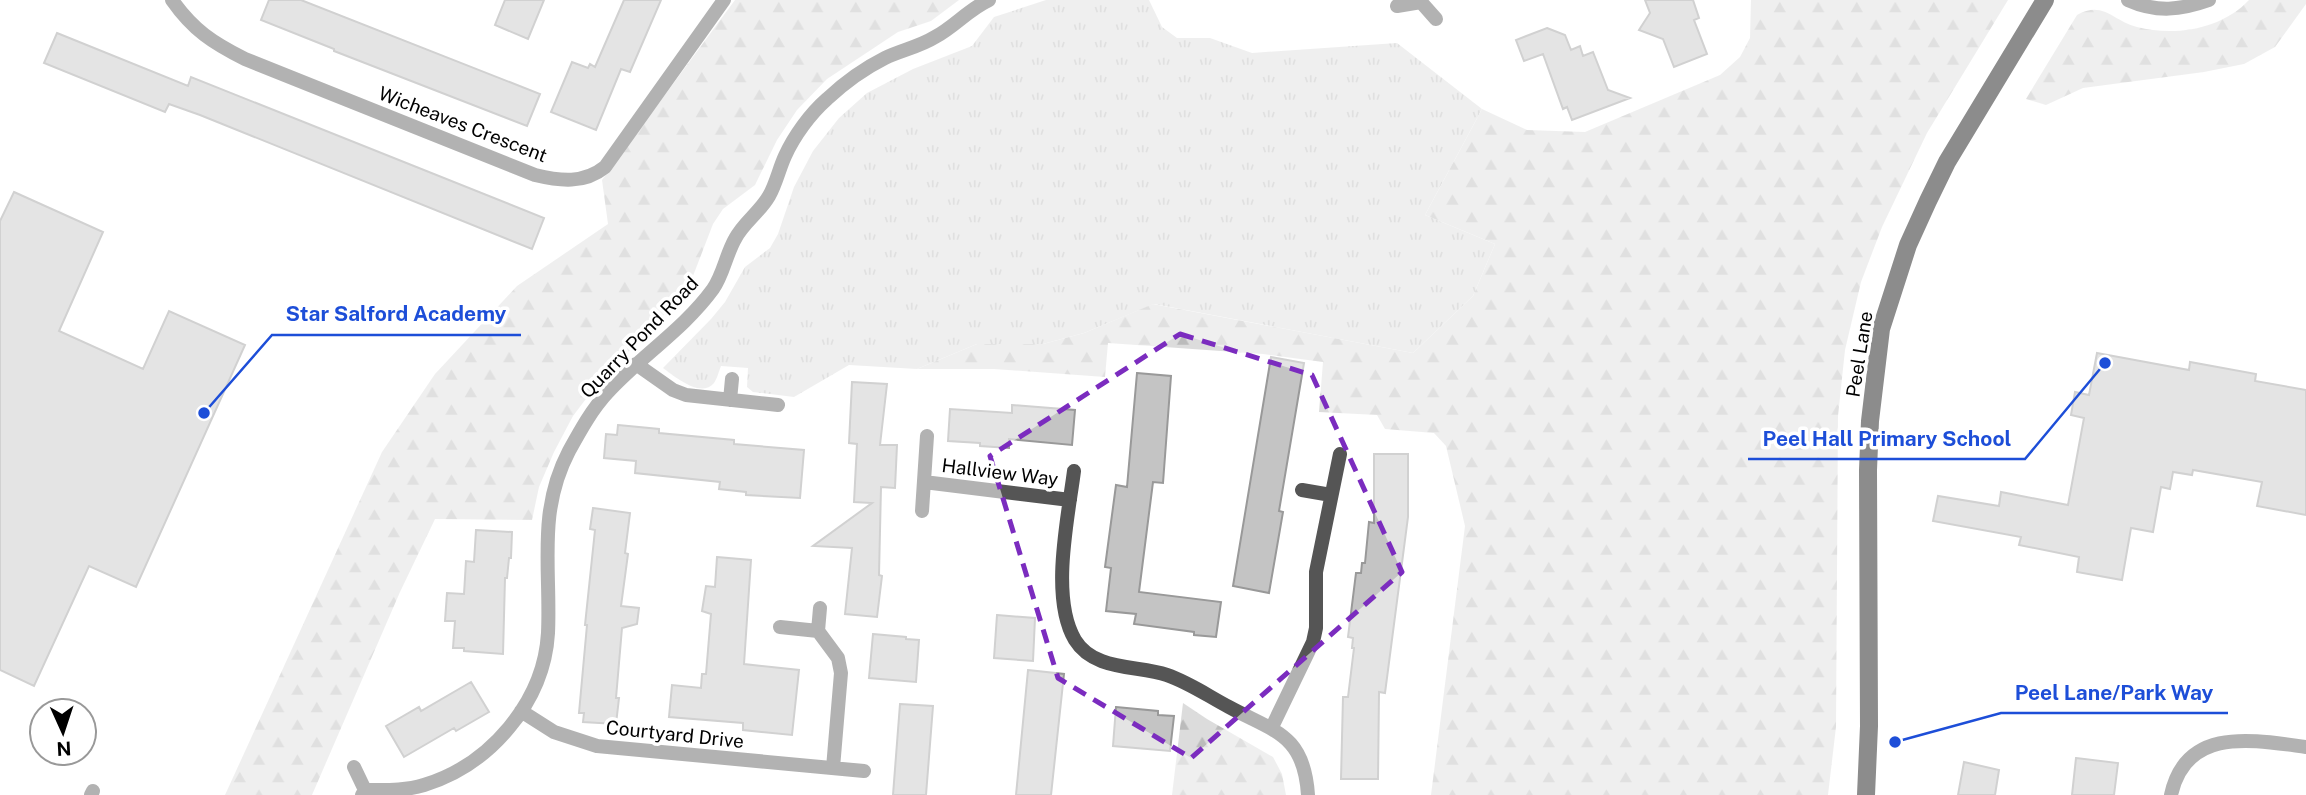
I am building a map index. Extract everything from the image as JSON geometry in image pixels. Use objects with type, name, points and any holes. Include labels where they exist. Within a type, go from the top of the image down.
[{"type":"main road","name":"Peel Lane","points":[[1866,795],[1869,726],[1868,470],[1871,408],[1881,329],[1908,245],[1947,162],[2045,0]]},
{"type":"street","name":"Wicheaves Crescent","points":[[172,0],[199,32],[216,45],[245,59],[535,175],[567,180],[596,174],[605,167],[724,0]]},
{"type":"street","name":"Quarry Pond Road","points":[[354,767],[364,793],[405,789],[451,774],[486,751],[501,737],[522,711],[537,681],[546,644],[547,536],[550,505],[558,474],[586,422],[605,394],[678,326],[715,287],[733,241],[764,204],[786,154],[805,124],[826,99],[883,59],[932,39],[989,0]]},
{"type":"street","points":[[2129,0],[2142,6],[2164,10],[2189,8],[2209,0]]},
{"type":"street","points":[[1397,6],[1422,1],[1436,19]]},
{"type":"street","points":[[636,364],[673,390],[685,395],[778,405]]},
{"type":"street","points":[[730,400],[732,379]]},
{"type":"street","name":"Hallview Way","points":[[922,511],[927,436]]},
{"type":"street","points":[[1272,727],[1313,642],[1316,628],[1316,572],[1340,454]]},
{"type":"street","name":"Hallview Way","points":[[1074,471],[1062,577],[1062,601],[1075,639],[1092,657],[1165,674],[1194,686],[1272,727],[1289,742],[1302,759],[1307,776],[1308,795]]},
{"type":"street","name":"Hallview Way","points":[[924,482],[1070,500]]},
{"type":"street","points":[[1302,490],[1331,495]]},
{"type":"street","points":[[820,608],[818,631],[838,658],[841,674],[833,768]]},
{"type":"street","points":[[780,627],[818,631]]},
{"type":"street","name":"Courtyard Drive","points":[[522,711],[554,732],[597,746],[864,771]]},
{"type":"street","points":[[2171,795],[2174,782],[2191,758],[2216,742],[2244,740],[2306,747]]},
{"type":"highlighted area","points":[[1180,334],[1312,375],[1402,572],[1191,758],[1058,678],[990,456]]},
{"type":"green space","points":[[735,0],[959,0],[931,21],[898,32],[827,79],[797,110],[777,140],[755,185],[723,209],[713,224],[693,276],[671,308],[598,383],[573,416],[539,487],[532,520],[435,519],[400,592],[312,795],[225,795],[382,452],[435,374],[517,286],[608,224],[602,180]]},
{"type":"green space","points":[[1046,0],[1149,0],[1162,27],[1177,38],[1210,38],[1252,53],[1397,43],[1482,109],[1425,215],[1495,244],[1473,296],[1413,353],[1154,304],[1084,333],[1043,344],[977,344],[917,369],[849,365],[794,397],[753,392],[747,387],[748,368],[721,366],[714,383],[702,389],[688,384],[663,368],[725,302],[745,267],[770,248],[778,234],[794,187],[813,151],[839,118],[867,93],[913,69],[972,46],[994,17]]},
{"type":"green space","points":[[1751,0],[2008,0],[1927,133],[1882,227],[1861,282],[1845,350],[1838,416],[1836,727],[1828,795],[1431,795],[1465,526],[1446,446],[1434,433],[1385,429],[1377,415],[1319,412],[1323,362],[1263,354],[1108,343],[1105,377],[994,369],[917,369],[977,344],[1043,344],[1084,333],[1153,304],[1413,353],[1473,296],[1495,244],[1425,215],[1482,109],[1527,130],[1585,132],[1720,75],[1740,57],[1750,38]]},
{"type":"green space","points":[[2249,0],[2306,0],[2306,4],[2275,47],[2244,64],[2083,88],[2046,105],[2026,99],[2077,15],[2086,11],[2108,13],[2129,24],[2152,30],[2182,30],[2212,24],[2238,10]]},
{"type":"green space","points":[[1183,703],[1273,757],[1282,774],[1286,795],[1172,795]]},
{"type":"building","points":[[269,0],[301,0],[540,94],[527,126],[261,20]]},
{"type":"building","points":[[505,0],[544,0],[528,39],[495,25]]},
{"type":"building","points":[[624,0],[661,0],[630,72],[621,69],[596,130],[551,112],[572,62],[588,68],[590,64],[595,67]]},
{"type":"building","points":[[1645,0],[1693,0],[1699,18],[1694,20],[1707,54],[1674,67],[1663,39],[1639,30],[1650,13]]},
{"type":"building","points":[[1547,28],[1565,35],[1571,50],[1580,46],[1583,56],[1593,52],[1608,90],[1630,98],[1572,120],[1567,107],[1563,109],[1543,54],[1524,61],[1516,40]]},
{"type":"building","points":[[57,33],[188,86],[191,77],[544,218],[532,249],[200,115],[169,104],[165,112],[44,63]]},
{"type":"building","points":[[14,192],[103,232],[59,331],[143,369],[169,311],[245,345],[136,587],[89,566],[34,686],[0,670],[0,221]]},
{"type":"building","points":[[2097,353],[2189,370],[2190,362],[2256,374],[2255,381],[2306,390],[2306,515],[2257,506],[2262,482],[2193,470],[2192,475],[2173,472],[2170,489],[2161,487],[2153,532],[2131,528],[2122,580],[2077,572],[2079,557],[2019,545],[2021,537],[1933,521],[1938,496],[1999,506],[2001,492],[2068,505],[2084,418],[2071,415],[2075,392],[2089,395]]},
{"type":"building","points":[[1271,357],[1304,363],[1279,511],[1283,512],[1269,593],[1233,586]]},
{"type":"building","points":[[1137,373],[1171,376],[1163,483],[1153,482],[1139,592],[1221,602],[1216,637],[1134,624],[1136,614],[1106,611],[1111,568],[1105,567],[1116,485],[1127,487]]},
{"type":"building","points":[[852,382],[887,384],[880,445],[897,445],[895,488],[881,487],[879,575],[882,576],[877,617],[845,614],[852,548],[813,546],[872,503],[854,502],[857,444],[849,443]]},
{"type":"building","points":[[1012,405],[1075,410],[1072,445],[1009,439],[1009,448],[948,441],[950,409],[1012,413]]},
{"type":"building","points":[[618,425],[659,429],[659,433],[734,440],[734,444],[804,450],[800,498],[746,495],[746,492],[719,489],[720,482],[635,473],[636,461],[604,458],[606,434],[617,435]]},
{"type":"building","points":[[1374,454],[1408,454],[1408,517],[1385,693],[1379,692],[1378,779],[1341,779],[1343,697],[1348,697],[1354,648],[1353,638],[1348,637],[1356,573],[1361,573],[1362,563],[1365,563],[1369,522],[1374,523]]},
{"type":"building","points":[[593,508],[630,513],[621,606],[639,608],[637,624],[622,628],[616,724],[583,722],[584,713],[579,713],[595,530],[590,529]]},
{"type":"building","points":[[476,530],[512,532],[511,558],[505,578],[503,654],[453,648],[455,621],[445,621],[447,593],[464,594],[466,561],[474,562]]},
{"type":"building","points":[[717,557],[751,560],[744,664],[799,670],[792,735],[743,730],[743,723],[669,717],[672,685],[701,688],[702,674],[706,674],[711,614],[702,611],[706,586],[715,587]]},
{"type":"building","points":[[997,615],[1035,618],[1033,661],[994,658]]},
{"type":"building","points":[[873,634],[919,640],[916,682],[869,678]]},
{"type":"building","points":[[1028,670],[1064,674],[1051,795],[1016,795]]},
{"type":"building","points":[[471,682],[489,712],[456,731],[454,728],[404,757],[386,726],[419,707],[421,711]]},
{"type":"building","points":[[900,704],[933,706],[926,795],[893,795]]},
{"type":"building","points":[[1116,707],[1158,711],[1158,715],[1174,716],[1170,751],[1113,746]]},
{"type":"building","points":[[2076,758],[2118,763],[2114,795],[2072,795]]},
{"type":"building","points":[[1964,762],[1999,770],[1995,795],[1958,795]]},
{"type":"place","name":"Peel Hall Primary School","points":[[2105,363]]},
{"type":"place","name":"Star Salford Academy","points":[[204,413]]},
{"type":"place","name":"Peel Lane/Park Way","points":[[1895,742]]}]
